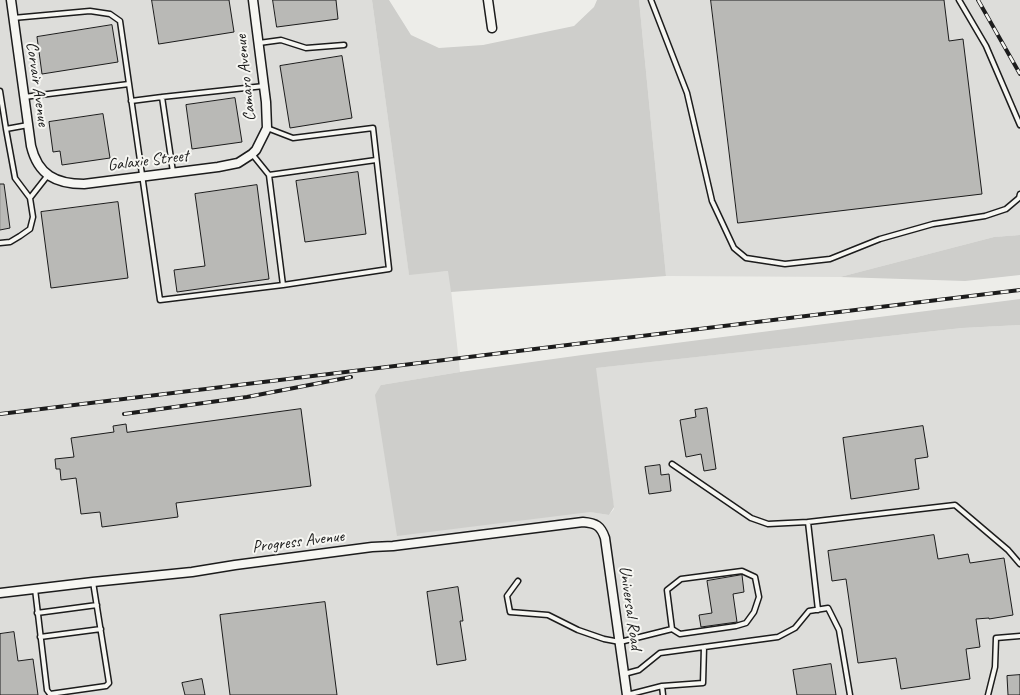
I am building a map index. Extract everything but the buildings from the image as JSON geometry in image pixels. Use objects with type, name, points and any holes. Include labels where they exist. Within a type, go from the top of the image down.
[{"type":"street","name":"Corvair Avenue","points":[[10,0],[33,152],[35,159],[46,172]]},
{"type":"street","name":"Camaro Avenue","points":[[253,0],[266,102],[267,128],[254,152]]},
{"type":"street","points":[[488,0],[492,28]]},
{"type":"street","name":"Galaxie Street","points":[[46,172],[62,182],[84,184],[218,167],[238,163],[254,152]]},
{"type":"street","name":"Progress Avenue","points":[[0,593],[192,572],[372,547],[400,545],[583,522],[592,522],[599,527]]},
{"type":"street","name":"Universal Road","points":[[599,527],[605,538],[627,695]]},
{"type":"lane","points":[[651,0],[687,93],[712,201],[734,248],[746,258],[785,264],[830,259],[880,240],[933,224],[985,216],[1006,209],[1019,198],[1020,194]]},
{"type":"lane","points":[[959,0],[986,46],[1020,125]]},
{"type":"lane","points":[[13,18],[90,11],[110,14],[120,21],[160,300],[282,285],[389,269],[373,128],[293,138],[267,128]]},
{"type":"lane","points":[[258,44],[281,40],[306,48],[344,45]]},
{"type":"lane","points":[[24,97],[129,84]]},
{"type":"lane","points":[[131,101],[264,86]]},
{"type":"lane","points":[[0,91],[15,178],[30,198],[33,217],[30,229],[10,242],[0,243]]},
{"type":"lane","points":[[162,98],[173,173]]},
{"type":"lane","points":[[6,129],[28,125]]},
{"type":"lane","points":[[254,152],[269,175],[282,285]]},
{"type":"lane","points":[[269,175],[376,160]]},
{"type":"lane","points":[[30,198],[46,172]]},
{"type":"lane","points":[[672,464],[751,518],[768,524],[808,522],[955,505],[1008,550],[1020,564]]},
{"type":"lane","points":[[808,522],[818,610]]},
{"type":"lane","points":[[518,581],[507,596],[510,612],[548,615],[578,630],[604,639],[620,642],[672,629],[680,634],[736,626],[746,623],[754,612],[758,597],[755,577],[742,571],[681,579],[667,590],[672,629]]},
{"type":"lane","points":[[35,589],[47,690],[50,694],[106,686],[109,683],[93,582]]},
{"type":"lane","points":[[37,613],[97,605]]},
{"type":"lane","points":[[624,674],[638,670],[660,653],[778,637],[795,628],[809,611],[828,608],[839,630],[850,695]]},
{"type":"lane","points":[[40,637],[101,629]]},
{"type":"lane","points":[[988,695],[995,667],[996,638],[1020,636]]},
{"type":"lane","points":[[627,695],[662,686],[703,683],[704,647]]},
{"type":"lane","points":[[662,686],[663,695]]},
{"type":"shaded area","points":[[0,0],[372,0],[409,274],[449,271],[460,372],[381,385],[591,512],[609,515],[614,509],[595,368],[962,328],[1020,325],[1020,695],[0,695]]},
{"type":"shaded area","points":[[372,0],[389,0],[411,35],[439,48],[483,45],[574,26],[594,7],[597,0],[639,0],[666,276],[451,292],[448,271],[409,275]]},
{"type":"shaded area","points":[[639,0],[1020,0],[1020,235],[994,237],[840,277],[666,276]]},
{"type":"shaded area","points":[[1020,235],[1020,275],[965,281],[840,277],[994,237]]},
{"type":"shaded area","points":[[1020,299],[1020,325],[962,328],[596,368],[614,507],[609,515],[590,512],[397,536],[375,395],[381,385],[582,355]]},
{"type":"railway","points":[[978,0],[1020,74]]},
{"type":"railway","points":[[0,414],[1020,290]]},
{"type":"railway","points":[[124,414],[247,397],[351,377]]}]
